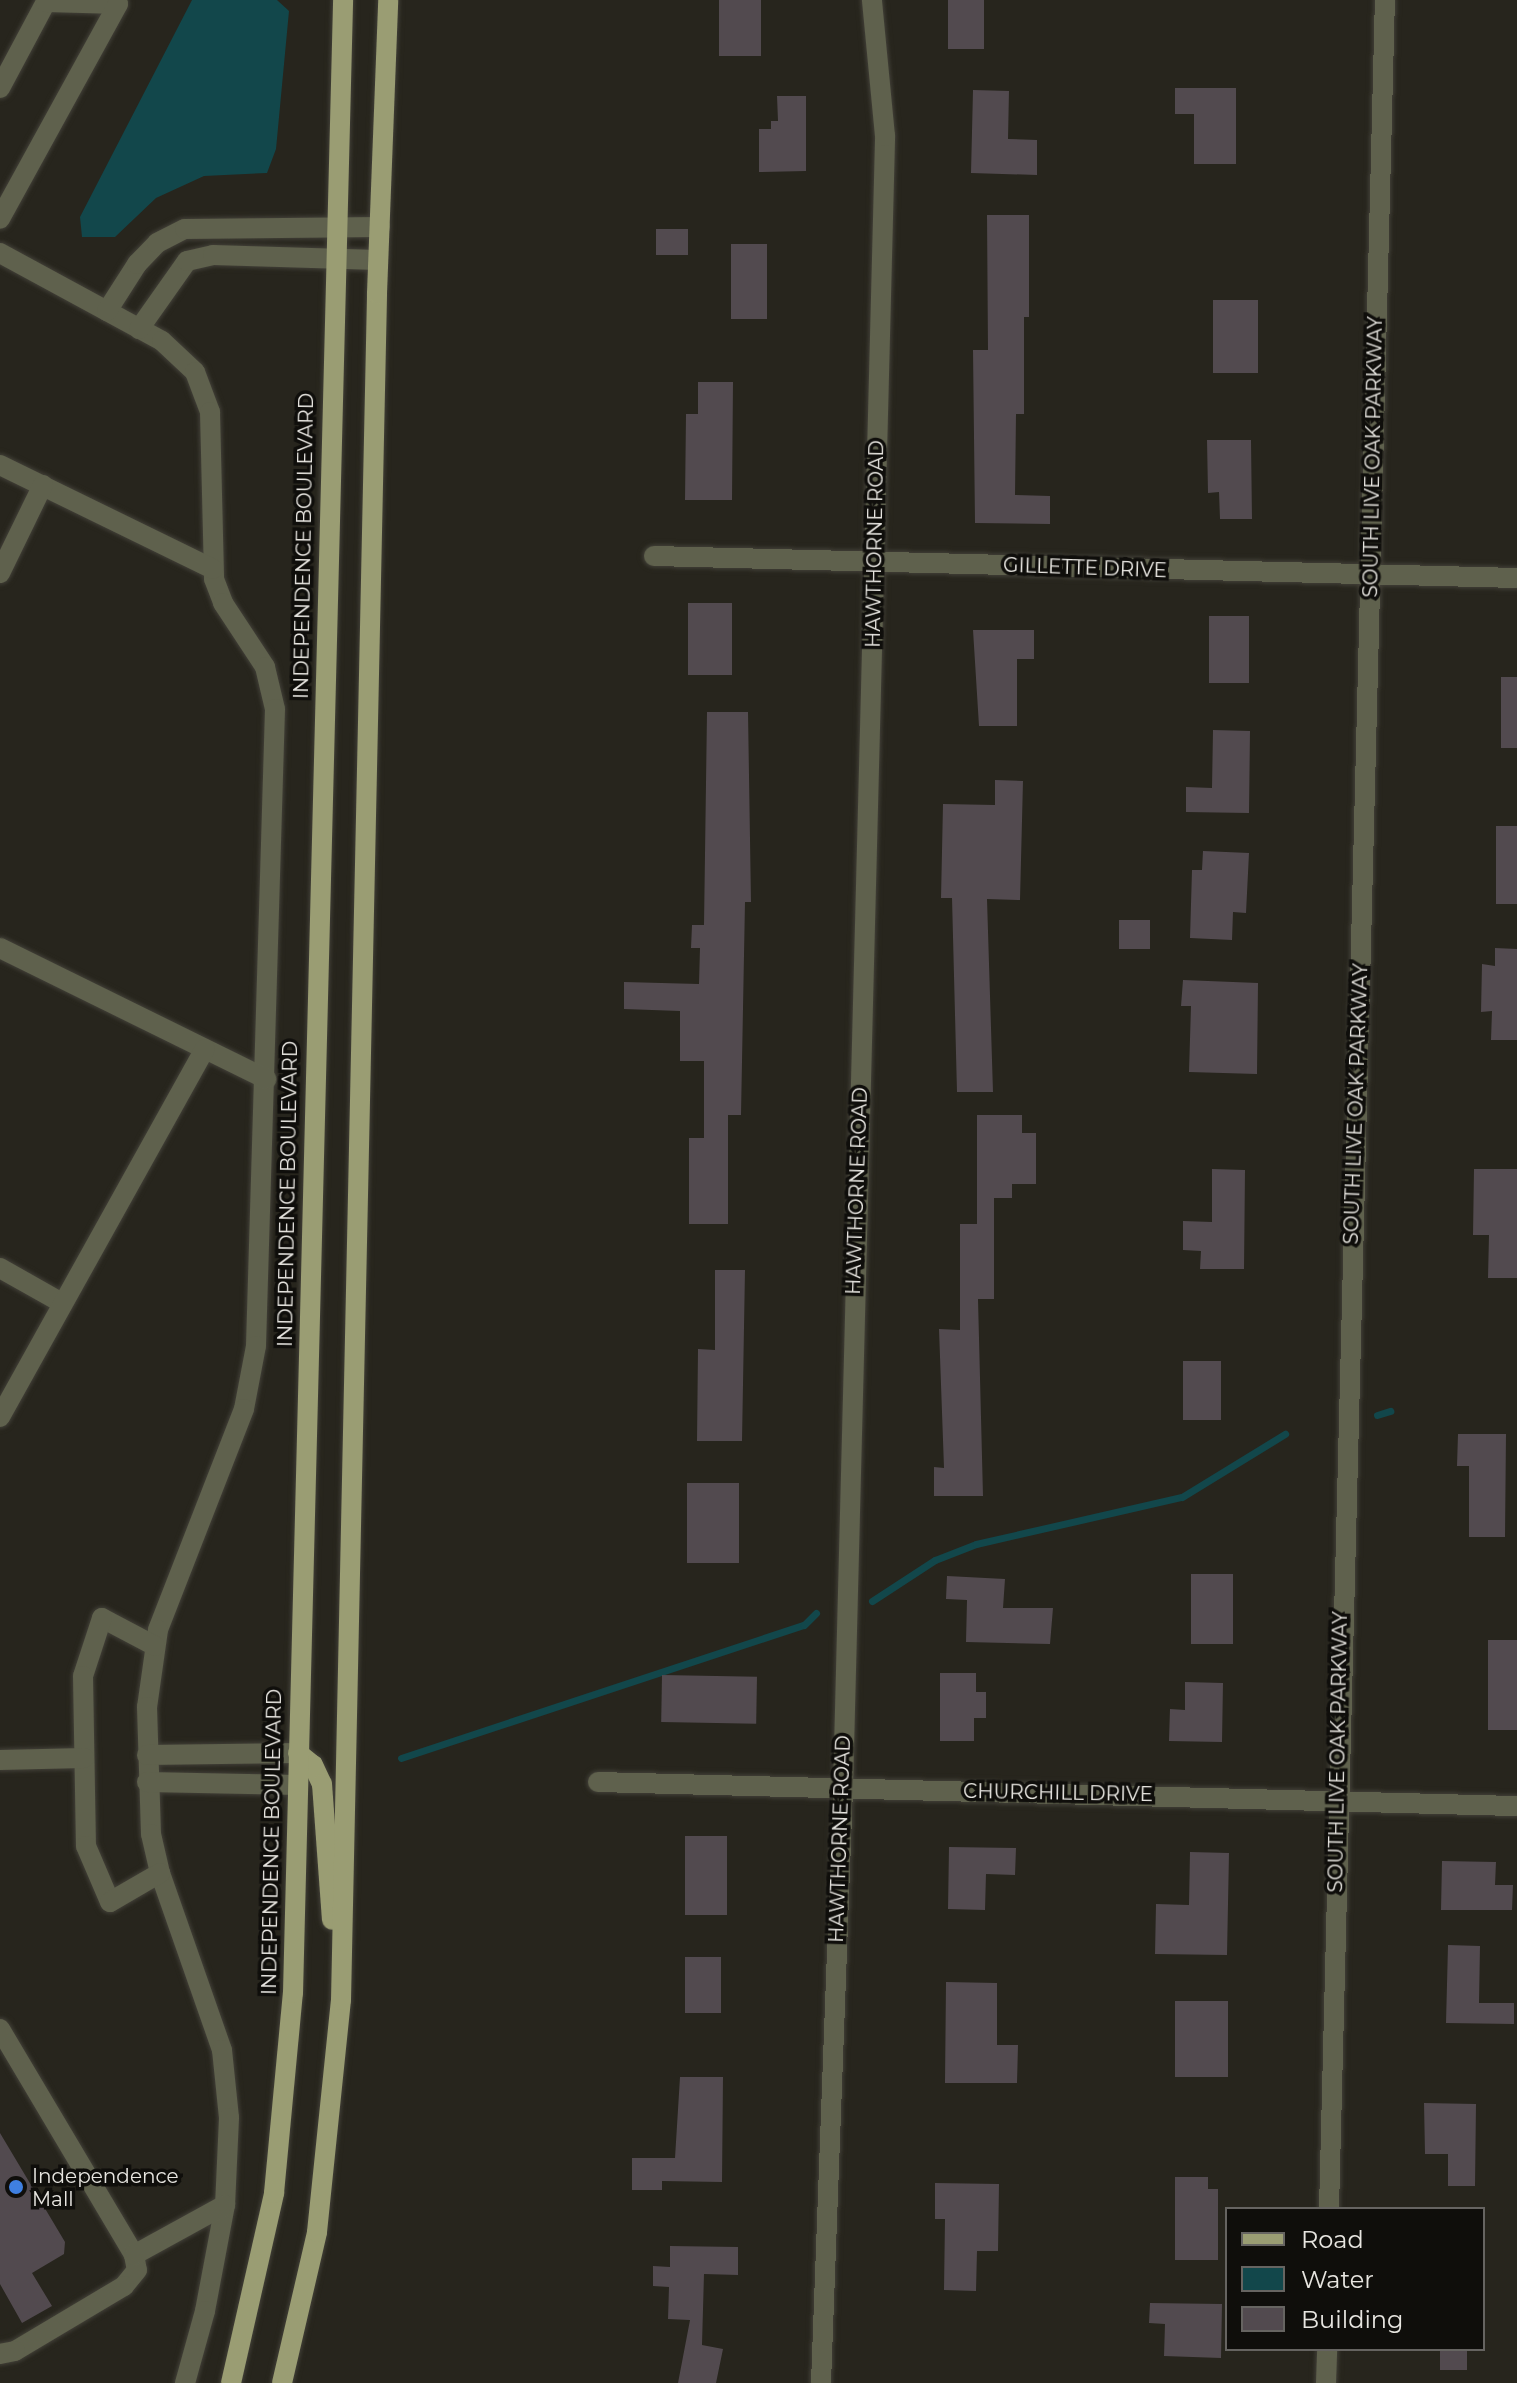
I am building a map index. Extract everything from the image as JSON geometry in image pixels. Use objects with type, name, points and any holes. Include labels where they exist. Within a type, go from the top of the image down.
[{"type":"main road","name":"INDEPENDENCE BOULEVARD","points":[[231,2383],[259,2271],[283,2127],[298,1785],[343,0]]},
{"type":"main road","points":[[282,2383],[317,2232],[341,2000],[378,260],[388,0]]},
{"type":"main road","points":[[298,1753],[313,1765],[322,1784],[341,2000]]},
{"type":"street","name":"HAWTHORNE ROAD","points":[[821,2383],[843,1788],[885,136],[872,0]]},
{"type":"street","name":"SOUTH LIVE OAK PARKWAY","points":[[1329,2207],[1336,1799],[1385,0]]},
{"type":"street","points":[[0,88],[46,2],[118,4],[0,219]]},
{"type":"street","points":[[107,311],[137,264],[157,243],[185,229],[380,227]]},
{"type":"street","points":[[0,253],[162,341],[195,372],[210,412],[213,569],[223,603],[272,685],[266,1079],[253,1364],[244,1409],[175,1576],[155,1646],[147,1755],[147,1782],[160,1873],[222,2050],[229,2118],[225,2205],[205,2311],[185,2383]]},
{"type":"street","points":[[139,329],[187,261],[213,255],[378,260]]},
{"type":"street","points":[[0,465],[213,569]]},
{"type":"street","points":[[0,573],[43,485]]},
{"type":"street","name":"GILLETTE DRIVE","points":[[654,556],[1517,578]]},
{"type":"street","points":[[0,948],[266,1079]]},
{"type":"street","points":[[0,1417],[205,1049]]},
{"type":"street","points":[[0,1268],[62,1303]]},
{"type":"street","points":[[155,1646],[102,1618],[83,1676],[84,1758],[86,1846],[110,1902],[160,1873]]},
{"type":"street","points":[[147,1755],[298,1753]]},
{"type":"street","points":[[0,1760],[84,1758]]},
{"type":"street","points":[[147,1782],[298,1785]]},
{"type":"street","name":"CHURCHILL DRIVE","points":[[598,1782],[1517,1806]]},
{"type":"street","points":[[0,2029],[134,2255],[135,2278],[15,2351],[0,2354]]},
{"type":"street","points":[[134,2255],[225,2205]]},
{"type":"street","points":[[1326,2383],[1327,2351]]},
{"type":"water","points":[[192,0],[277,0],[289,11],[276,149],[267,173],[204,176],[156,198],[115,237],[82,237],[80,217]]},
{"type":"building","points":[[719,0],[761,0],[761,56],[719,56]]},
{"type":"building","points":[[948,0],[984,0],[984,49],[948,49]]},
{"type":"building","points":[[1175,88],[1236,88],[1236,164],[1194,164],[1194,114],[1175,114]]},
{"type":"building","points":[[973,90],[1009,91],[1008,139],[1037,140],[1037,175],[971,173]]},
{"type":"building","points":[[777,96],[806,96],[806,171],[759,172],[759,129],[771,129],[771,121],[778,121]]},
{"type":"building","points":[[987,215],[1029,215],[1029,317],[1024,317],[1024,414],[1016,414],[1015,495],[1050,496],[1050,524],[975,523],[973,350],[988,350]]},
{"type":"building","points":[[656,229],[688,229],[688,255],[656,255]]},
{"type":"building","points":[[731,244],[767,244],[767,319],[731,319]]},
{"type":"building","points":[[1213,300],[1258,300],[1258,373],[1213,373]]},
{"type":"building","points":[[698,382],[733,382],[732,500],[685,500],[686,414],[698,414]]},
{"type":"building","points":[[1207,440],[1251,440],[1252,519],[1220,519],[1219,492],[1208,493]]},
{"type":"building","points":[[688,603],[732,603],[732,675],[688,675]]},
{"type":"building","points":[[1209,616],[1249,616],[1249,683],[1209,683]]},
{"type":"building","points":[[973,630],[1034,630],[1034,659],[1017,659],[1017,726],[979,726]]},
{"type":"building","points":[[1501,677],[1517,677],[1517,748],[1501,748]]},
{"type":"building","points":[[707,712],[748,712],[751,902],[745,902],[741,1115],[728,1115],[728,1224],[689,1224],[689,1138],[704,1138],[704,1061],[680,1061],[680,1011],[624,1009],[624,982],[699,984],[700,948],[691,948],[692,925],[704,925]]},
{"type":"building","points":[[1213,730],[1250,731],[1249,813],[1186,812],[1186,787],[1212,788]]},
{"type":"building","points":[[995,780],[1023,781],[1020,900],[987,899],[993,1092],[957,1092],[952,898],[941,898],[943,804],[995,805]]},
{"type":"building","points":[[1496,826],[1517,826],[1517,904],[1496,904]]},
{"type":"building","points":[[1203,851],[1249,853],[1246,913],[1233,912],[1232,940],[1190,938],[1192,870],[1202,870]]},
{"type":"building","points":[[1119,920],[1150,920],[1150,949],[1119,949]]},
{"type":"building","points":[[1495,948],[1517,949],[1517,1040],[1491,1040],[1492,1011],[1481,1012],[1482,964],[1495,966]]},
{"type":"building","points":[[1183,980],[1258,983],[1257,1074],[1189,1072],[1191,1006],[1181,1006]]},
{"type":"building","points":[[977,1115],[1022,1115],[1022,1133],[1036,1133],[1036,1184],[1012,1184],[1012,1198],[994,1198],[994,1299],[978,1299],[983,1496],[934,1496],[934,1467],[944,1468],[939,1329],[960,1330],[960,1224],[977,1224]]},
{"type":"building","points":[[1212,1169],[1245,1170],[1244,1269],[1200,1269],[1201,1251],[1183,1250],[1183,1221],[1212,1222]]},
{"type":"building","points":[[1474,1169],[1517,1169],[1517,1278],[1488,1278],[1489,1235],[1473,1235]]},
{"type":"building","points":[[715,1270],[745,1270],[742,1441],[697,1441],[698,1349],[715,1350]]},
{"type":"building","points":[[1183,1361],[1221,1361],[1221,1420],[1183,1420]]},
{"type":"building","points":[[1458,1434],[1506,1434],[1505,1537],[1469,1537],[1469,1466],[1457,1466]]},
{"type":"building","points":[[687,1483],[739,1483],[739,1563],[687,1563]]},
{"type":"building","points":[[1191,1574],[1233,1574],[1233,1644],[1191,1644]]},
{"type":"building","points":[[947,1576],[1005,1579],[1003,1608],[1053,1608],[1050,1644],[966,1642],[967,1600],[946,1599]]},
{"type":"building","points":[[1488,1640],[1517,1640],[1517,1730],[1488,1730]]},
{"type":"building","points":[[940,1673],[976,1673],[976,1692],[986,1692],[986,1718],[974,1718],[974,1741],[940,1741]]},
{"type":"building","points":[[662,1675],[757,1677],[756,1724],[661,1722]]},
{"type":"building","points":[[1185,1682],[1223,1683],[1222,1742],[1169,1741],[1170,1709],[1185,1710]]},
{"type":"building","points":[[685,1836],[727,1836],[727,1915],[685,1915]]},
{"type":"building","points":[[949,1847],[1016,1848],[1015,1875],[986,1874],[985,1910],[948,1909]]},
{"type":"building","points":[[1190,1852],[1229,1853],[1227,1955],[1155,1954],[1156,1904],[1189,1905]]},
{"type":"building","points":[[1442,1861],[1496,1862],[1495,1885],[1513,1885],[1512,1910],[1441,1910]]},
{"type":"building","points":[[1448,1945],[1480,1946],[1479,2003],[1514,2003],[1514,2024],[1446,2023]]},
{"type":"building","points":[[685,1957],[721,1957],[721,2013],[685,2013]]},
{"type":"building","points":[[946,1982],[997,1983],[997,2045],[1018,2045],[1017,2083],[945,2083]]},
{"type":"building","points":[[1175,2001],[1228,2001],[1228,2077],[1175,2077]]},
{"type":"building","points":[[680,2077],[723,2077],[722,2182],[662,2181],[662,2190],[632,2190],[632,2158],[675,2158]]},
{"type":"building","points":[[1424,2103],[1476,2104],[1475,2186],[1448,2186],[1448,2154],[1425,2154]]},
{"type":"building","name":"Independence Mall","points":[[0,2133],[65,2242],[64,2254],[32,2273],[52,2306],[22,2323],[0,2284]]},
{"type":"building","points":[[1175,2177],[1208,2177],[1208,2189],[1218,2189],[1218,2260],[1175,2260]]},
{"type":"building","points":[[935,2183],[999,2184],[998,2251],[977,2251],[976,2291],[944,2290],[945,2219],[935,2219]]},
{"type":"building","points":[[670,2246],[738,2247],[738,2275],[704,2274],[702,2345],[723,2349],[716,2383],[678,2383],[690,2320],[668,2319],[669,2287],[653,2286],[653,2266],[670,2267]]},
{"type":"building","points":[[1150,2303],[1222,2304],[1221,2358],[1164,2356],[1165,2324],[1149,2323]]},
{"type":"building","points":[[1440,2351],[1467,2351],[1467,2370],[1440,2370]]},
{"type":"waterway","points":[[1377,1415],[1390,1411]]},
{"type":"waterway","points":[[872,1601],[935,1560],[976,1544],[1182,1497],[1285,1434]]},
{"type":"waterway","points":[[401,1758],[804,1625],[816,1613]]},
{"type":"place","name":"Independence Mall","points":[[16,2187]]}]
